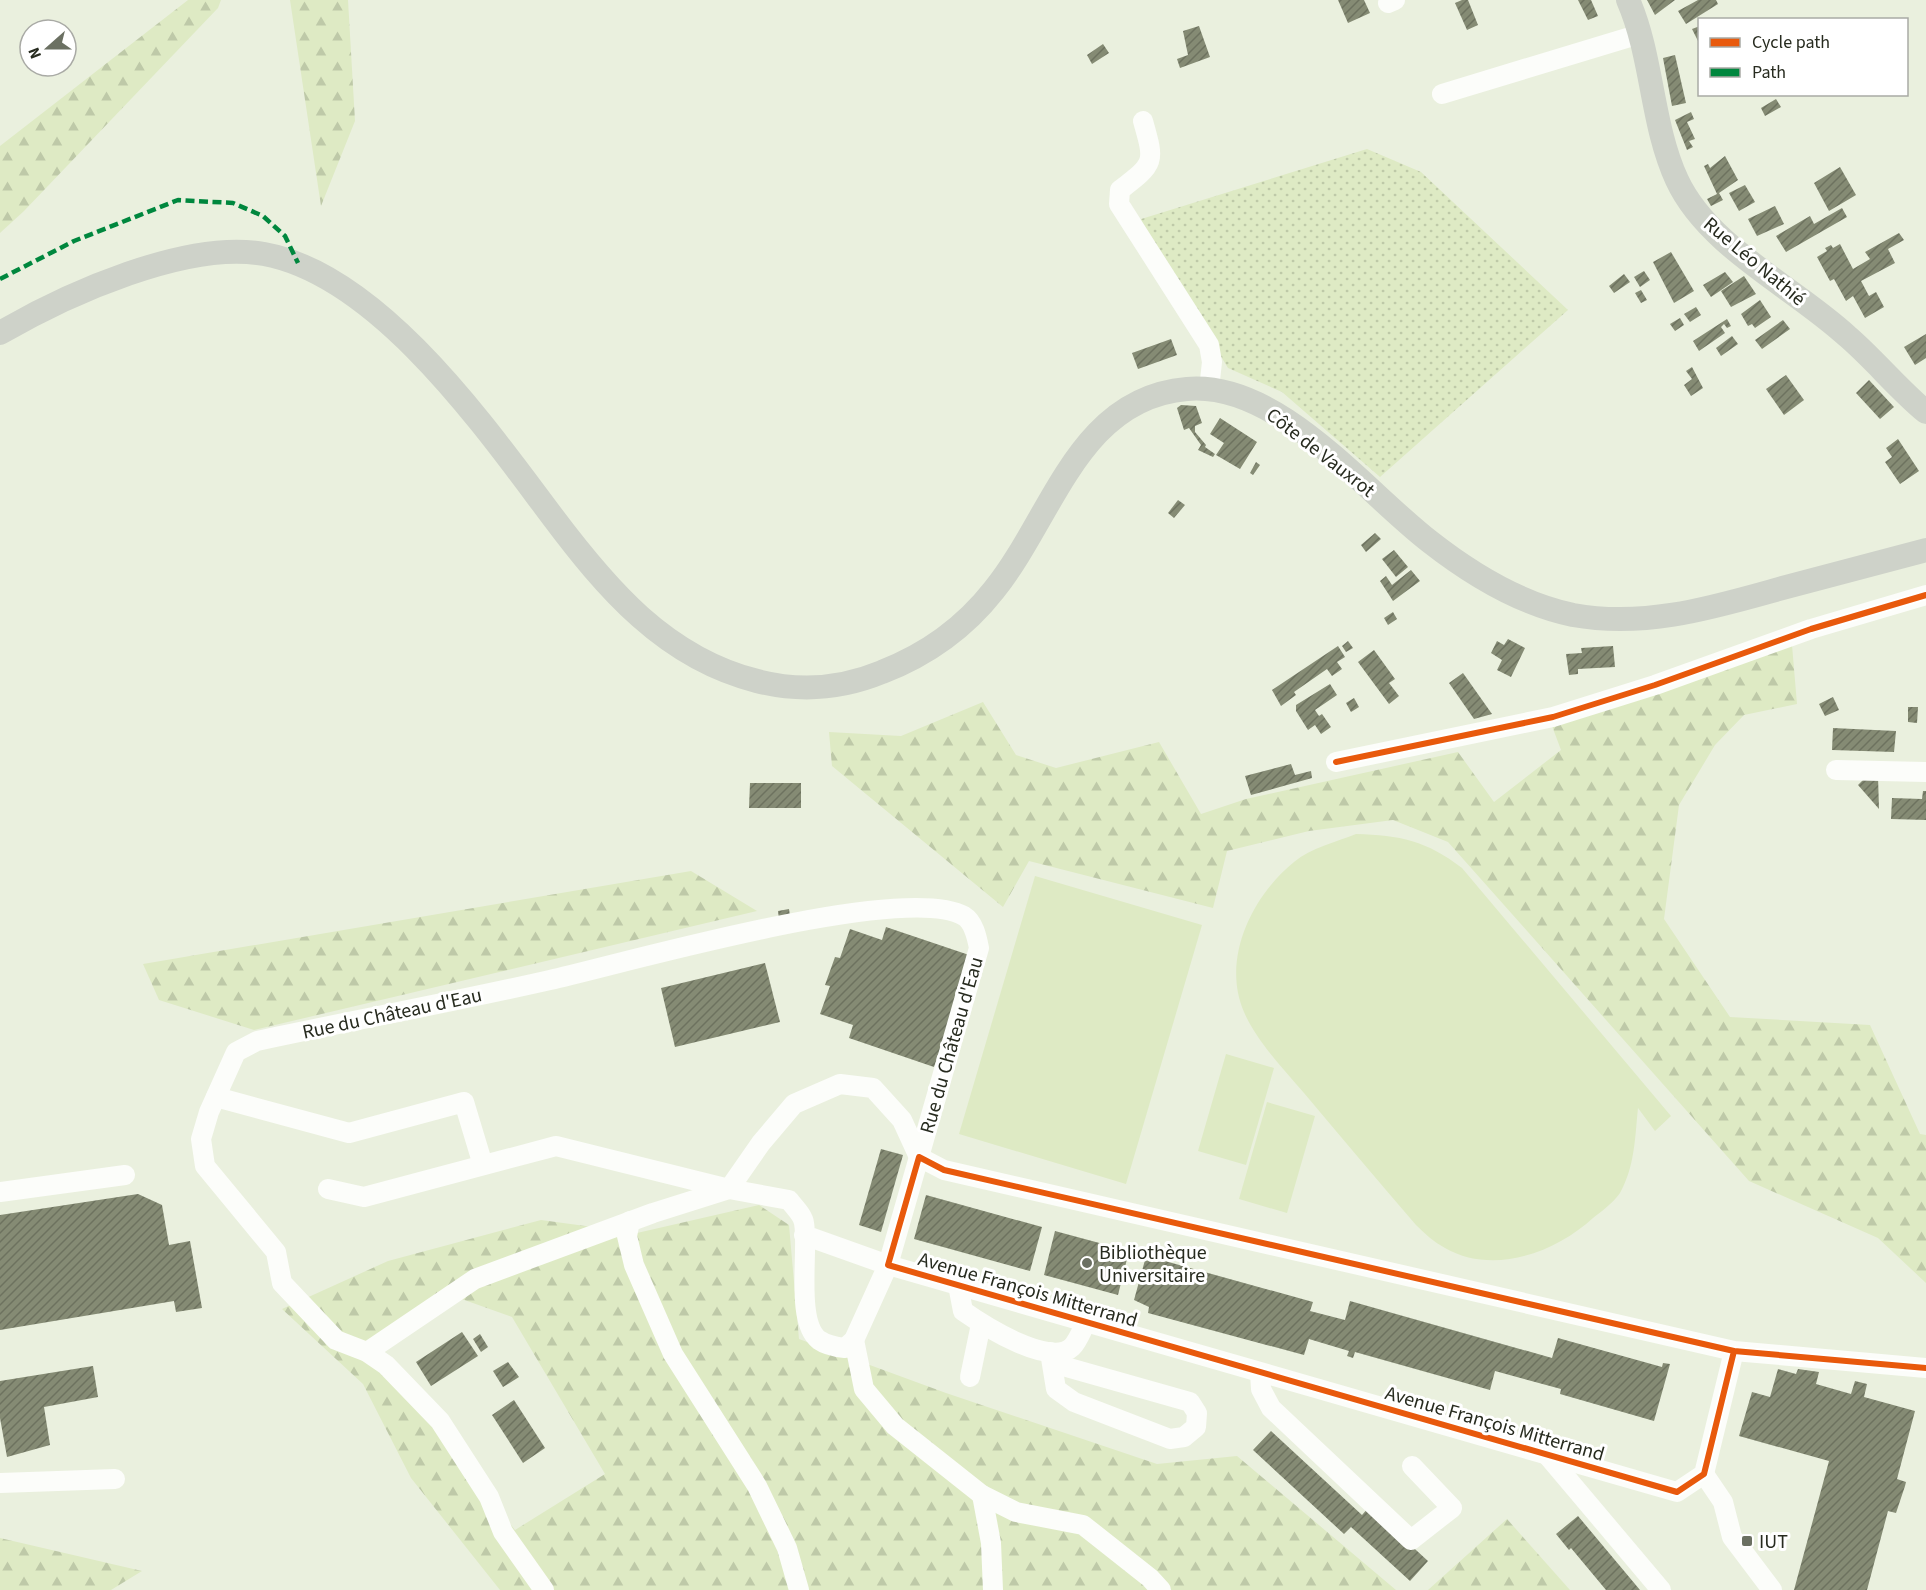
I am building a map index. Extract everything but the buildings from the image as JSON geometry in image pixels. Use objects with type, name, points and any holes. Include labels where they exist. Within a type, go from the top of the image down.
[{"type":"main road","name":"Rue Léo Nathié","points":[[1628,0],[1640,34],[1662,134],[1677,180],[1693,207],[1718,235],[1847,335],[1926,412]]},
{"type":"main road","name":"Côte de Vauxrot","points":[[0,333],[94,288],[191,255],[222,251],[260,253],[304,265],[346,289],[424,359],[485,427],[584,559],[620,601],[671,642],[704,662],[752,680],[805,688],[837,686],[873,676],[902,664],[937,643],[973,614],[992,592],[1032,534],[1085,444],[1098,430],[1122,410],[1150,397],[1176,390],[1209,389],[1260,404],[1314,443],[1425,538],[1471,572],[1533,603],[1579,616],[1623,619],[1683,615],[1926,550]]},
{"type":"street","points":[[1442,94],[1640,34]]},
{"type":"street","points":[[1143,121],[1152,153],[1147,170],[1120,190],[1119,204],[1209,345],[1212,362],[1209,389]]},
{"type":"street","points":[[1336,762],[1553,717],[1655,685],[1811,629],[1926,595]]},
{"type":"street","points":[[1836,770],[1926,772]]},
{"type":"street","name":"Rue du Château d'Eau","points":[[544,1590],[503,1532],[489,1497],[440,1421],[386,1365],[366,1352],[336,1340],[282,1283],[276,1252],[205,1166],[201,1139],[236,1052],[257,1041],[550,980],[770,926],[876,912],[909,909],[940,910],[965,917],[976,932],[979,948],[919,1157]]},
{"type":"street","points":[[366,1352],[475,1279],[630,1221],[729,1189],[760,1143],[794,1104],[840,1084],[873,1088],[902,1120],[919,1157],[944,1170],[1734,1351],[1926,1368]]},
{"type":"street","points":[[216,1097],[349,1133],[464,1102],[483,1166]]},
{"type":"street","points":[[328,1189],[364,1197],[556,1146],[729,1189],[789,1200],[804,1221],[804,1235],[808,1323],[817,1339],[833,1347],[845,1348],[854,1340],[888,1265],[804,1235]]},
{"type":"street","name":"Avenue François Mitterrand","points":[[919,1157],[888,1265],[1677,1492],[1704,1474]]},
{"type":"street","points":[[0,1192],[125,1175]]},
{"type":"street","points":[[630,1221],[627,1236],[634,1266],[673,1354],[757,1486],[787,1548],[799,1590]]},
{"type":"street","points":[[958,1285],[963,1311],[981,1324],[1051,1358],[1190,1402],[1197,1413],[1196,1427],[1184,1437],[1170,1439],[1074,1402],[1056,1389],[1051,1358]]},
{"type":"street","points":[[1051,1358],[1072,1347],[1086,1322]]},
{"type":"street","points":[[970,1377],[981,1324]]},
{"type":"street","points":[[854,1340],[864,1389],[895,1426],[982,1495],[1016,1512],[1083,1525],[1150,1578],[1161,1590]]},
{"type":"street","points":[[1734,1351],[1704,1474],[1724,1502],[1732,1537],[1772,1590]]},
{"type":"street","points":[[1260,1372],[1261,1389],[1271,1408],[1411,1540],[1452,1508],[1412,1466]]},
{"type":"street","points":[[1548,1456],[1661,1590]]},
{"type":"street","points":[[0,1483],[115,1479]]},
{"type":"street","points":[[982,1495],[991,1543],[993,1590]]},
{"type":"green space","points":[[188,0],[221,0],[218,8],[24,211],[0,233],[0,146]]},
{"type":"green space","points":[[290,0],[348,0],[355,121],[321,206]]},
{"type":"green space","points":[[1367,149],[1421,172],[1568,310],[1380,477],[1282,392],[1228,368],[1138,220]]},
{"type":"green space","points":[[1792,645],[1797,704],[1744,715],[1715,745],[1679,805],[1664,919],[1730,1017],[1870,1025],[1920,1134],[1926,1135],[1926,1283],[1878,1238],[1749,1181],[1448,842],[1393,820],[1309,831],[1227,851],[1213,908],[1029,861],[1003,907],[832,766],[829,732],[901,736],[983,702],[1016,755],[1056,768],[1159,742],[1201,814],[1246,799],[1458,752],[1494,802],[1561,750],[1552,726]]},
{"type":"green space","points":[[1356,834],[1412,841],[1437,851],[1462,868],[1671,1116],[1655,1131],[1638,1108],[1629,1172],[1620,1193],[1615,1200],[1578,1230],[1543,1250],[1504,1260],[1484,1260],[1464,1256],[1445,1248],[1430,1238],[1416,1225],[1271,1054],[1256,1034],[1244,1012],[1238,992],[1236,971],[1239,950],[1245,930],[1265,892],[1301,857]]},
{"type":"green space","points":[[691,871],[757,911],[254,1030],[159,1000],[143,964]]},
{"type":"green space","points":[[1035,876],[1202,925],[1126,1184],[959,1134]]},
{"type":"green space","points":[[1226,1054],[1274,1068],[1246,1165],[1198,1151]]},
{"type":"green space","points":[[1267,1102],[1315,1116],[1287,1213],[1239,1199]]},
{"type":"green space","points":[[759,1205],[789,1225],[799,1339],[946,1393],[1157,1464],[1237,1456],[1396,1590],[500,1590],[411,1478],[363,1384],[282,1309],[388,1261],[541,1220],[637,1233]],"holes":[[[456,1297],[512,1317],[605,1474],[515,1530],[377,1352]]]},
{"type":"green space","points":[[1507,1519],[1570,1590],[1428,1590]]},
{"type":"green space","points":[[0,1538],[142,1571],[111,1590],[0,1590]]},
{"type":"marked path","points":[[0,279],[74,241],[178,200],[233,203],[263,216],[285,236],[298,263]]},
{"type":"cycle path","points":[[1336,762],[1553,717],[1655,685],[1811,629],[1926,595]]},
{"type":"cycle path","points":[[1734,1351],[1704,1474],[1677,1492],[888,1265],[919,1157],[944,1170],[1734,1351],[1926,1368]]},
{"type":"place","name":"Bibliothèque Universitaire","points":[[1087,1263]]},
{"type":"place","name":"IUT","points":[[1747,1541]]}]
